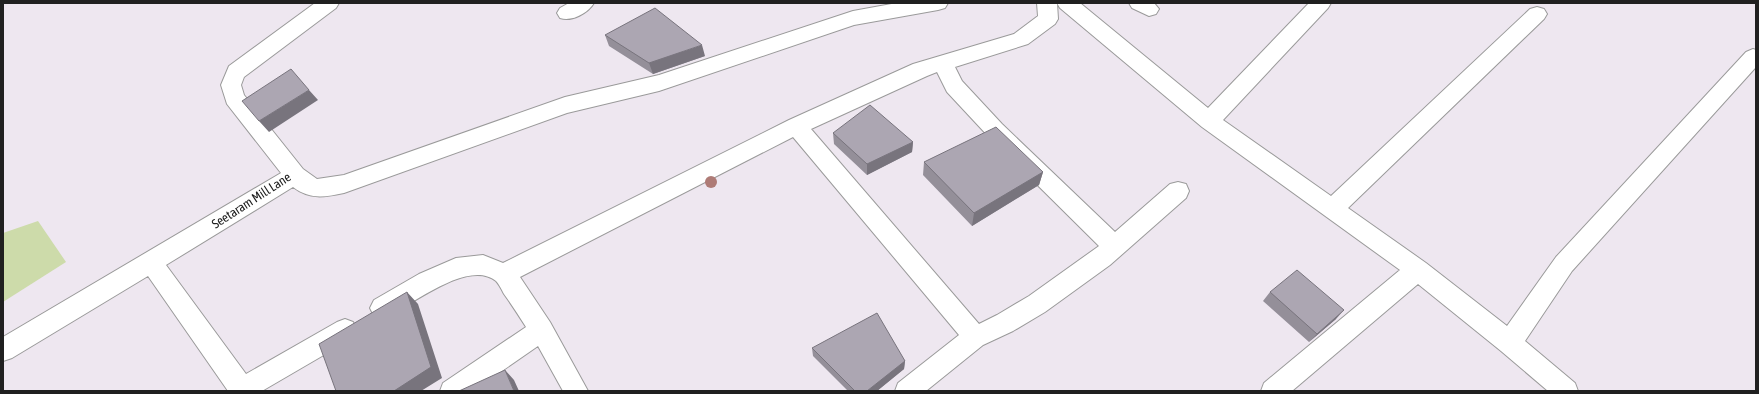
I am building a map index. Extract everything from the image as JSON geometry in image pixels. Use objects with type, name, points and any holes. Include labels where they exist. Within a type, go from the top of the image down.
[{"type":"street","name":"Seetaram Mill Lane","points":[[3,350],[295,175],[234,98],[231,85],[236,72],[329,3]]},
{"type":"street","points":[[567,13],[584,3]]},
{"type":"street","points":[[295,175],[304,185],[317,190],[344,184],[565,105],[659,83],[852,18],[938,3]]},
{"type":"street","points":[[504,274],[796,126],[920,70],[1021,39],[1048,19],[1047,3]]},
{"type":"street","points":[[1067,3],[1209,121],[1418,270],[1566,391]]},
{"type":"street","points":[[1209,121],[1321,3]]},
{"type":"street","points":[[1332,209],[1537,14]]},
{"type":"street","points":[[1510,344],[1564,264],[1626,194],[1753,57]]},
{"type":"street","points":[[943,63],[954,86],[995,130],[1114,246]]},
{"type":"street","points":[[796,126],[975,337]]},
{"type":"street","points":[[908,391],[975,337],[1005,323],[1037,304],[1102,258],[1178,191]]},
{"type":"street","points":[[151,262],[241,390],[427,281],[456,268],[483,265],[504,274],[542,330],[576,391]]},
{"type":"street","points":[[1285,388],[1418,270]]},
{"type":"street","points":[[452,391],[542,330]]},
{"type":"shaded area","points":[[38,221],[66,262],[3,302],[3,233]]},
{"type":"building","points":[[655,8],[702,45],[649,63],[605,35]]},
{"type":"building","points":[[291,69],[309,90],[259,121],[242,101]]},
{"type":"building","points":[[870,105],[913,142],[867,164],[833,133]]},
{"type":"building","points":[[996,127],[1043,172],[974,213],[924,162]]},
{"type":"building","points":[[1297,270],[1344,310],[1317,334],[1270,292]]},
{"type":"building","points":[[407,292],[431,367],[394,391],[336,391],[319,344]]},
{"type":"building","points":[[877,313],[905,361],[867,391],[855,391],[812,348]]},
{"type":"building","points":[[505,370],[514,391],[459,391]]}]
